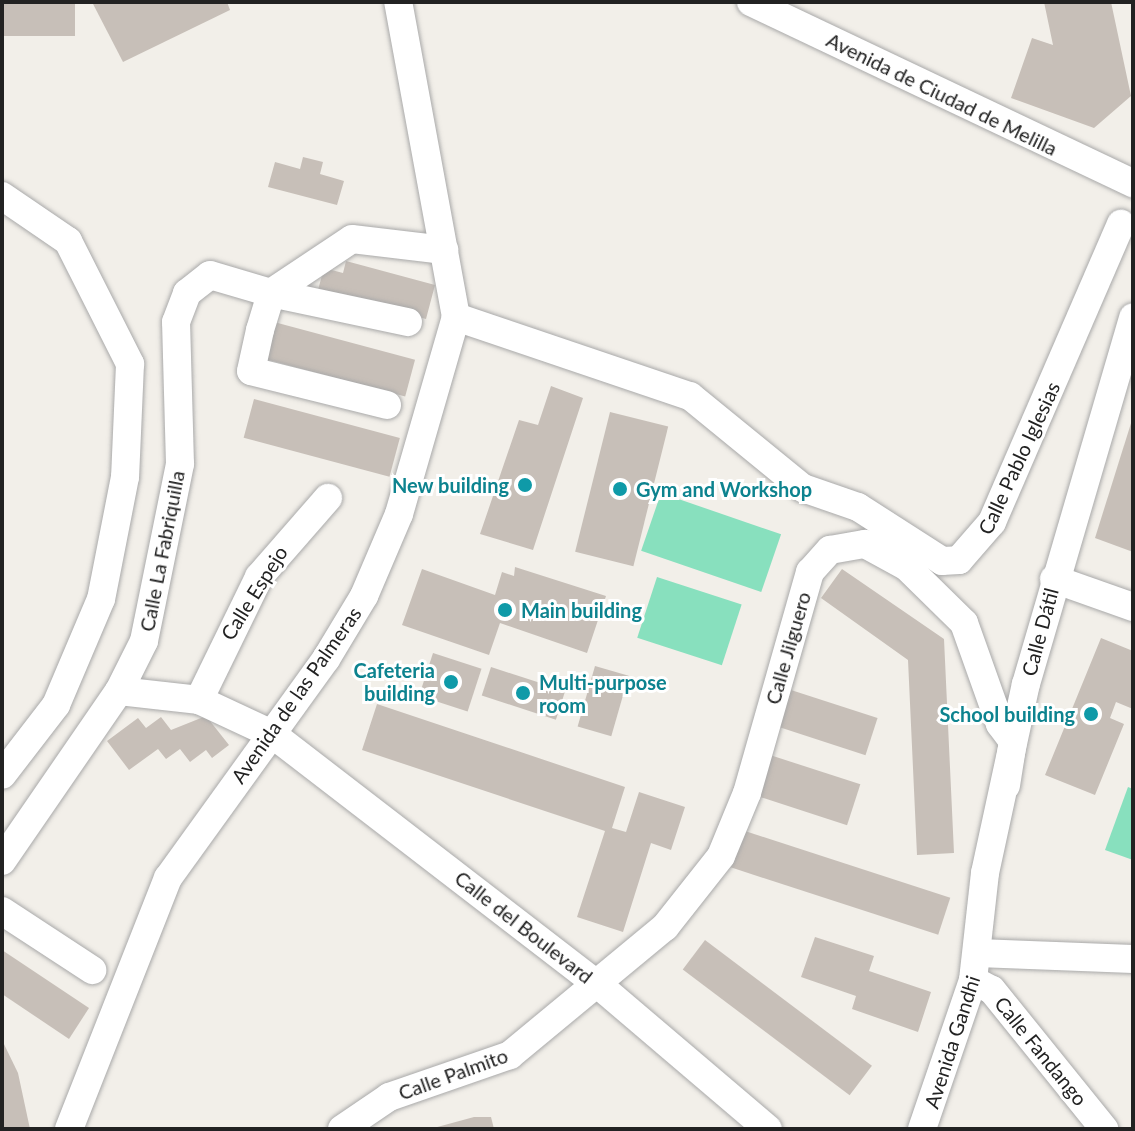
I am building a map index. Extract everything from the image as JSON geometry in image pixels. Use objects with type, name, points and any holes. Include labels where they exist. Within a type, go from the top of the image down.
[{"type":"street","name":"Avenida de las Palmeras","points":[[69,1129],[168,878],[272,734],[364,596],[399,514],[456,317],[398,2]]},
{"type":"street","name":"Avenida de Ciudad de Melilla","points":[[751,2],[1133,183]]},
{"type":"street","points":[[2,196],[68,241],[130,364],[125,477],[101,599],[56,705],[2,775]]},
{"type":"street","name":"Calle Pablo Iglesias","points":[[456,317],[690,396],[803,488],[858,507],[942,561],[959,560],[992,522],[1121,224]]},
{"type":"street","points":[[387,405],[251,371],[271,293],[352,239],[444,250]]},
{"type":"street","name":"Calle La Fabriquilla","points":[[2,861],[119,691],[144,641],[180,464],[176,322],[187,293],[210,275],[271,293]]},
{"type":"street","points":[[271,293],[408,322]]},
{"type":"street","name":"Calle Dátil","points":[[976,966],[985,873],[1054,579],[1133,317]]},
{"type":"street","name":"Calle Espejo","points":[[199,700],[259,577],[328,498]]},
{"type":"street","name":"Calle Jilguero","points":[[601,987],[665,927],[721,856],[747,793],[810,572],[830,550],[865,544],[907,567],[964,623],[1000,724],[1013,741],[1006,785]]},
{"type":"street","points":[[1054,579],[1133,607]]},
{"type":"street","name":"Calle del Boulevard","points":[[119,691],[199,700],[272,734],[601,987],[768,1129]]},
{"type":"street","points":[[2,911],[92,970]]},
{"type":"street","points":[[976,966],[1133,959]]},
{"type":"street","name":"Avenida Gandhi","points":[[922,1129],[976,966]]},
{"type":"street","name":"Calle Fandango","points":[[976,966],[1104,1129]]},
{"type":"street","name":"Calle Palmito","points":[[342,1129],[389,1097],[510,1055],[601,987]]},
{"type":"green space","points":[[661,493],[781,534],[761,592],[641,551]]},
{"type":"green space","points":[[657,577],[742,605],[722,665],[637,638]]},
{"type":"green space","points":[[1128,787],[1133,789],[1133,860],[1105,850]]},
{"type":"building","points":[[2,2],[75,2],[75,36],[2,36]]},
{"type":"building","points":[[92,2],[227,2],[230,10],[123,62]]},
{"type":"building","points":[[1044,2],[1111,2],[1131,96],[1094,128],[1011,98],[1032,38],[1053,45]]},
{"type":"building","points":[[303,157],[323,162],[320,174],[344,181],[337,205],[268,187],[275,162],[300,169]]},
{"type":"building","points":[[346,261],[435,285],[426,319],[318,290],[324,268],[343,273]]},
{"type":"building","points":[[274,322],[415,360],[405,396],[264,359]]},
{"type":"building","name":"New building","points":[[551,386],[583,398],[533,550],[480,534],[519,420],[538,425]]},
{"type":"building","points":[[254,399],[400,438],[390,477],[244,438]]},
{"type":"building","name":"Gym and Workshop","points":[[610,412],[668,427],[633,566],[575,552]]},
{"type":"building","points":[[1133,421],[1133,552],[1095,538]]},
{"type":"building","name":"Main building","points":[[515,567],[606,596],[587,653],[500,623],[489,655],[402,625],[422,569],[495,595],[502,572],[514,576]]},
{"type":"building","points":[[842,569],[944,639],[954,853],[917,855],[908,660],[821,598]]},
{"type":"building","name":"School building","points":[[1101,638],[1133,651],[1133,709],[1116,702],[1110,718],[1124,724],[1095,795],[1045,775]]},
{"type":"building","name":"Cafeteria building","points":[[433,653],[482,669],[468,712],[419,696]]},
{"type":"building","points":[[595,666],[629,676],[611,736],[578,727]]},
{"type":"building","name":"Multi-purpose room","points":[[491,667],[565,691],[556,720],[482,696]]},
{"type":"building","points":[[791,690],[878,718],[865,755],[779,727]]},
{"type":"building","points":[[377,704],[625,787],[612,828],[626,832],[639,792],[685,807],[671,850],[651,843],[623,932],[577,917],[605,831],[362,750]]},
{"type":"building","points":[[206,716],[229,745],[212,758],[206,750],[190,762],[180,749],[166,759],[158,749],[129,770],[107,741],[138,718],[146,728],[161,717],[171,730]]},
{"type":"building","points":[[770,755],[860,784],[847,825],[757,796]]},
{"type":"building","points":[[742,830],[950,898],[938,935],[730,867]]},
{"type":"building","points":[[815,937],[874,956],[869,971],[931,992],[918,1032],[852,1009],[856,996],[801,977]]},
{"type":"building","points":[[705,940],[872,1066],[850,1095],[683,970]]},
{"type":"building","points":[[2,950],[89,1008],[69,1039],[2,994]]},
{"type":"building","points":[[2,1040],[18,1073],[30,1129],[2,1129]]},
{"type":"building","points":[[474,1117],[491,1117],[494,1129],[430,1129]]},
{"type":"place","name":"New building","points":[[525,485]]},
{"type":"place","name":"Gym and Workshop","points":[[620,489]]},
{"type":"place","name":"Main building","points":[[505,610]]},
{"type":"place","name":"Cafeteria building","points":[[451,682]]},
{"type":"place","name":"Multi-purpose room","points":[[523,693]]},
{"type":"place","name":"School building","points":[[1091,714]]}]
